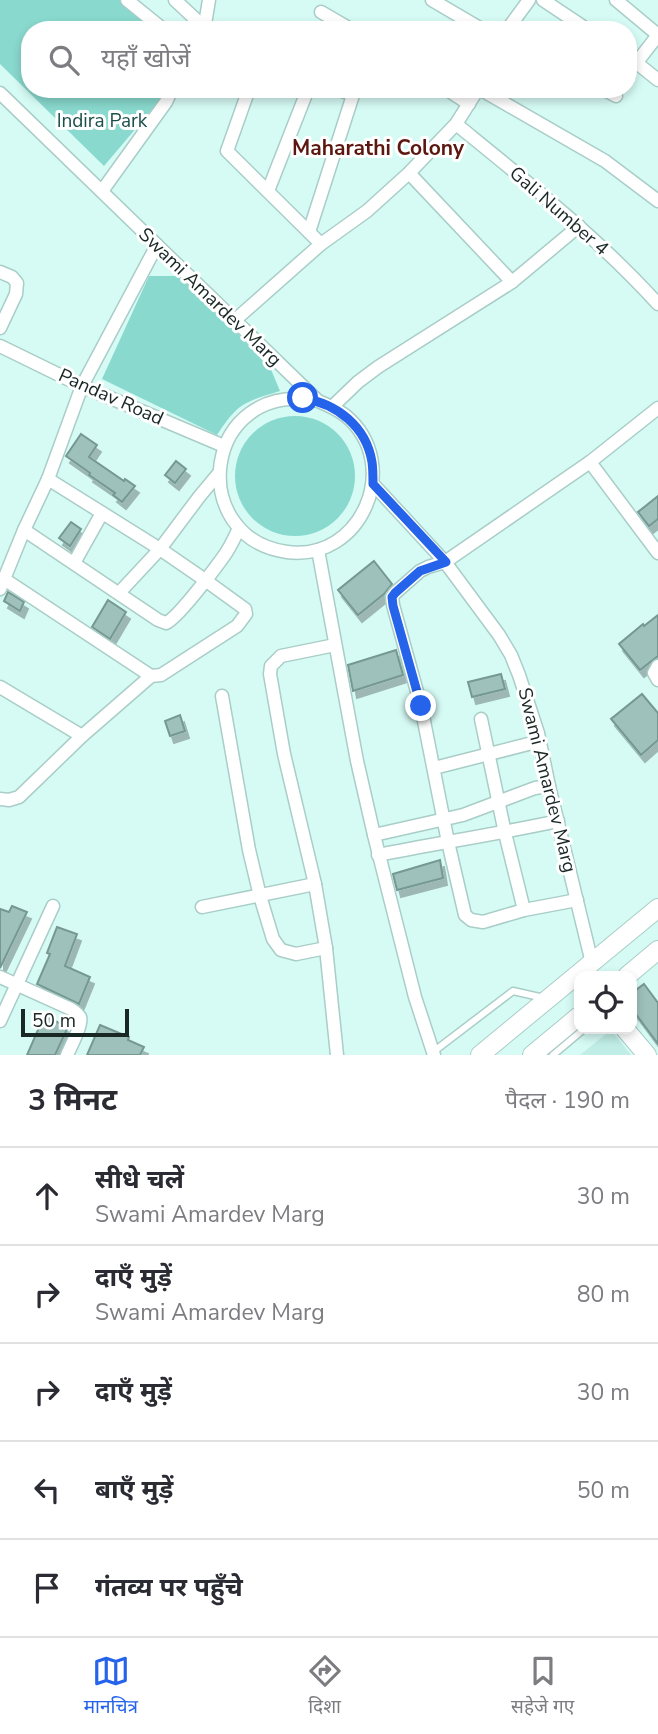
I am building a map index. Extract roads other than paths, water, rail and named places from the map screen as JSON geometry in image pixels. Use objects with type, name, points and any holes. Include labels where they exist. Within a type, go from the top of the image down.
[{"type":"main road","points":[[480,1055],[548,999],[594,969],[658,908]]},
{"type":"main road","points":[[633,971],[658,950]]},
{"type":"main road","points":[[532,1055],[574,1020]]},
{"type":"main road","points":[[629,1034],[646,1055]]},
{"type":"street","points":[[127,0],[153,21]]},
{"type":"street","points":[[175,0],[197,21]]},
{"type":"street","points":[[206,21],[209,0]]},
{"type":"street","points":[[432,0],[468,21]]},
{"type":"street","points":[[514,21],[529,0]]},
{"type":"street","points":[[543,0],[574,21]]},
{"type":"street","points":[[616,0],[658,35],[637,54]]},
{"type":"street","points":[[321,12],[336,21]]},
{"type":"street","points":[[637,63],[658,80]]},
{"type":"street","name":"Swami Amardev Marg","points":[[0,93],[318,401],[345,415],[356,426],[368,446],[373,484],[446,562],[499,635],[519,675],[540,741],[594,969]]},
{"type":"street","points":[[102,191],[168,98]]},
{"type":"street","points":[[246,98],[227,151],[321,244]]},
{"type":"street","points":[[268,191],[304,98]]},
{"type":"street","points":[[309,232],[352,98]]},
{"type":"street","points":[[460,98],[469,104]]},
{"type":"street","points":[[234,320],[321,244],[368,211],[410,173],[456,124],[473,98]]},
{"type":"street","points":[[495,98],[604,161],[658,201]]},
{"type":"street","name":"Gali Number 4","points":[[456,124],[579,226],[658,304]]},
{"type":"street","points":[[410,173],[512,282]]},
{"type":"street","points":[[332,407],[378,367],[512,282],[579,226]]},
{"type":"street","points":[[151,677],[2,584],[48,479],[82,386],[157,245]]},
{"type":"street","points":[[0,272],[12,277],[17,283],[16,294],[0,328]]},
{"type":"street","name":"Pandav Road","points":[[0,345],[82,386],[224,446]]},
{"type":"street","points":[[318,401],[290,398],[273,401],[247,415],[234,429],[224,446],[219,473],[227,508],[239,528],[258,544],[287,552],[318,550],[341,538],[355,526],[369,502],[373,484]]},
{"type":"street","points":[[577,900],[524,910],[483,922],[471,920],[466,915],[443,819],[421,706],[392,597],[420,571],[446,562],[590,462],[658,408]]},
{"type":"street","points":[[590,462],[658,553]]},
{"type":"street","points":[[119,593],[160,549],[219,473]]},
{"type":"street","points":[[0,799],[19,797],[82,736],[151,677],[191,657],[237,626],[246,614],[245,609],[160,549],[48,479]]},
{"type":"street","points":[[74,563],[102,513]]},
{"type":"street","points":[[24,530],[166,623],[205,580],[227,551],[239,528]]},
{"type":"street","points":[[318,550],[357,761],[378,855],[431,1054]]},
{"type":"street","points":[[335,645],[281,656],[271,666],[270,674],[284,754],[315,884],[326,948],[337,1055]]},
{"type":"street","points":[[658,666],[654,674],[658,680]]},
{"type":"street","points":[[0,687],[82,736]]},
{"type":"street","points":[[222,696],[249,850],[273,939],[281,950],[296,954],[326,948]]},
{"type":"street","points":[[481,719],[524,910]]},
{"type":"street","points":[[433,768],[540,741]]},
{"type":"street","points":[[374,835],[463,815],[535,788],[549,786]]},
{"type":"street","points":[[378,855],[558,821]]},
{"type":"street","points":[[202,907],[315,884]]},
{"type":"street","points":[[0,1021],[53,906]]},
{"type":"street","points":[[0,977],[78,1013],[80,1023],[67,1055]]},
{"type":"lane","points":[[431,1054],[513,991],[548,999]]},
{"type":"lane","points":[[553,1055],[578,1034]]},
{"type":"district","name":"Maharathi Colony","points":[[378,148]]},
{"type":"park label","name":"Indira Park","points":[[102,121]]}]
